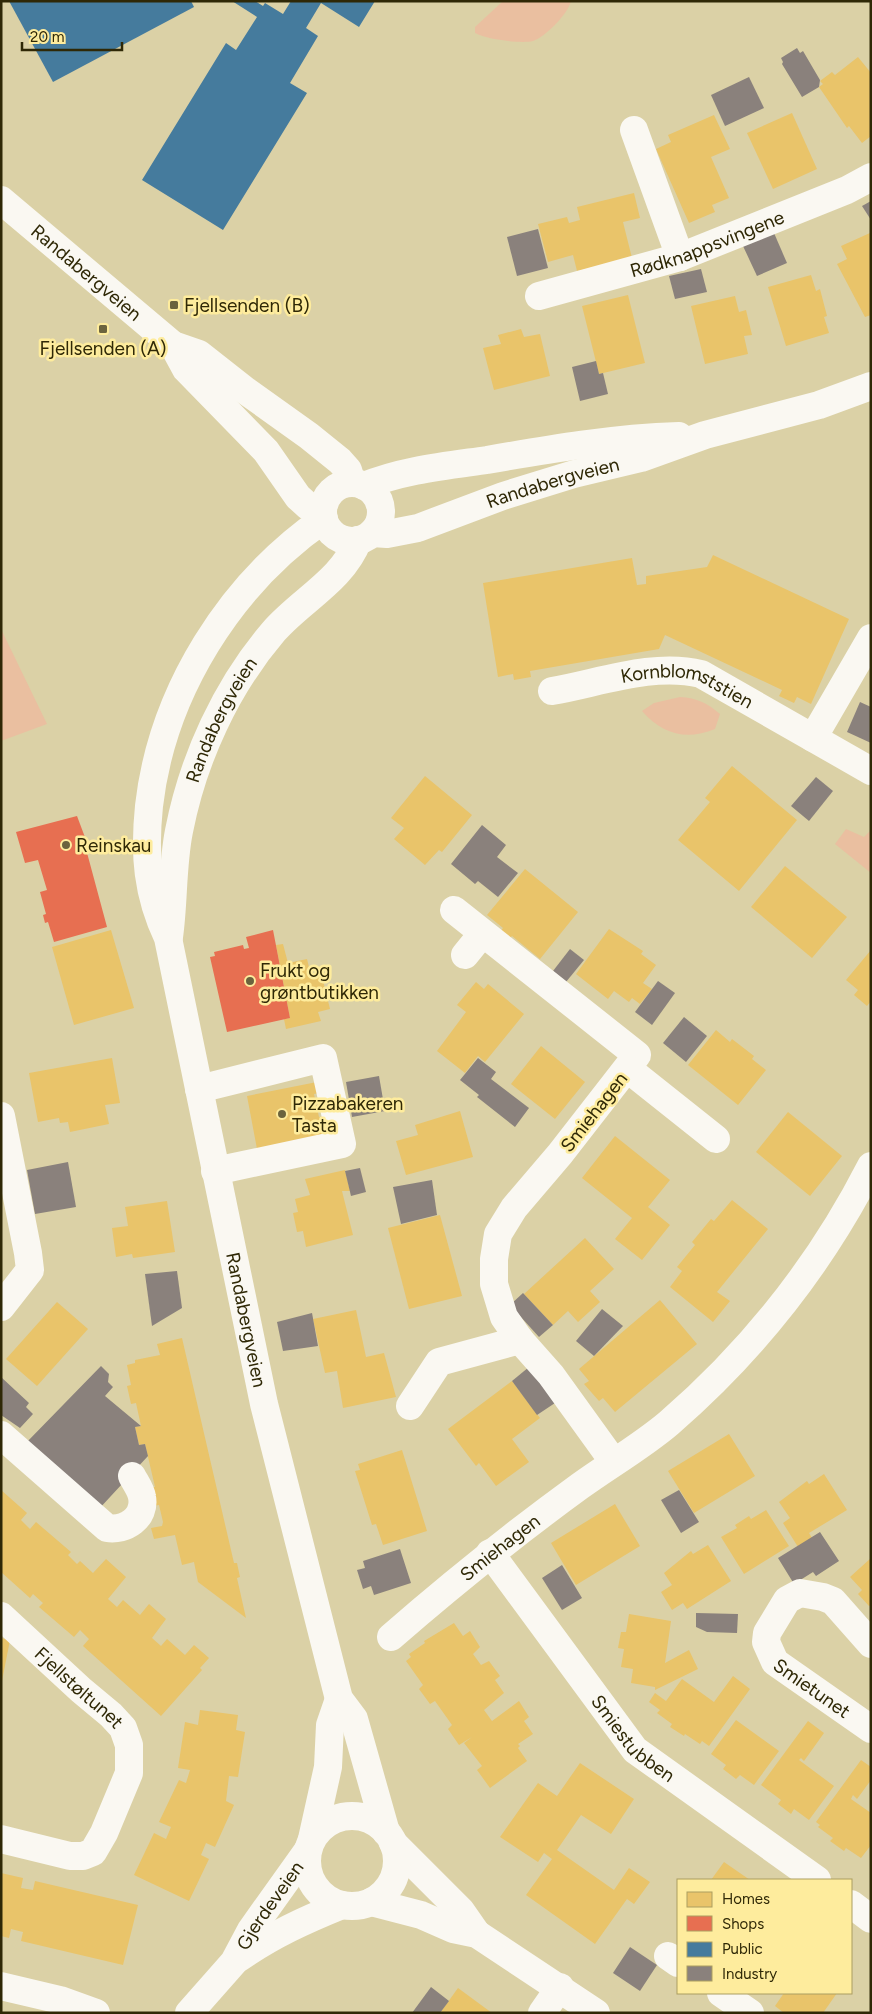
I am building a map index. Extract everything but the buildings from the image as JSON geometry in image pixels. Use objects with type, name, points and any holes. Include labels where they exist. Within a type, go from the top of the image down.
[{"type":"street","points":[[634,130],[680,258]]},
{"type":"street","name":"Rødknappsvingene","points":[[539,296],[680,258],[839,194],[871,177]]},
{"type":"street","name":"Randabergveien","points":[[1,200],[173,345],[199,354],[246,391],[309,436],[340,461],[358,484],[395,474],[636,437],[705,435]]},
{"type":"street","name":"Randabergveien","points":[[173,345],[186,369],[266,451],[298,497],[308,506],[324,515],[286,548],[237,603],[200,654],[182,686],[161,741],[152,780],[146,851],[150,888],[156,913],[168,938],[264,1404],[339,1699],[354,1719],[390,1837],[461,1911],[477,1934]]},
{"type":"street","name":"Randabergveien","points":[[168,938],[178,833],[189,787],[221,711],[238,681],[274,631],[346,564],[365,537],[418,528],[503,496],[574,474],[641,458],[705,435],[771,419],[871,386]]},
{"type":"street","points":[[358,484],[374,493],[379,502],[380,519],[365,537],[347,540],[336,536],[329,529],[324,515],[330,494],[340,486],[358,484]]},
{"type":"street","points":[[813,738],[871,638]]},
{"type":"street","name":"Kornblomststien","points":[[552,691],[628,676],[681,669],[701,674],[871,771]]},
{"type":"street","name":"Smiehagen","points":[[454,910],[637,1055],[628,1069],[514,1208],[498,1234],[494,1259],[494,1284],[504,1316],[520,1340],[551,1375],[613,1461]]},
{"type":"street","points":[[465,955],[482,934]]},
{"type":"street","points":[[199,1089],[323,1058],[342,1144],[215,1171]]},
{"type":"street","points":[[628,1069],[716,1139]]},
{"type":"street","points":[[1,1116],[30,1270],[1,1307]]},
{"type":"street","name":"Smiehagen","points":[[391,1637],[490,1553],[613,1461],[668,1424],[744,1351],[812,1264],[871,1166]]},
{"type":"street","points":[[410,1406],[440,1362],[520,1340]]},
{"type":"street","points":[[1,1435],[107,1528],[118,1530],[132,1524],[142,1509],[142,1498],[132,1476]]},
{"type":"street","name":"Smiestubben","points":[[490,1553],[635,1750],[817,1879]]},
{"type":"street","name":"Smietunet","points":[[871,1644],[833,1602],[823,1597],[800,1593],[787,1600],[767,1633],[766,1642],[775,1662],[871,1729]]},
{"type":"street","name":"Fjellstøltunet","points":[[1,1616],[81,1690],[111,1714],[123,1728],[129,1745],[129,1773],[104,1833],[93,1852],[83,1856],[70,1856],[1,1839]]},
{"type":"street","points":[[310,1845],[321,1828],[334,1820],[347,1816],[362,1817],[375,1822],[390,1837],[397,1856],[396,1871],[387,1889],[370,1902],[356,1906],[342,1905],[329,1900],[318,1891],[310,1879],[306,1865],[310,1845],[328,1767],[330,1724],[339,1699]]},
{"type":"street","name":"Gjerdeveien","points":[[190,2013],[234,1962],[251,1930],[310,1845]]},
{"type":"street","name":"Randabergveien","points":[[370,1902],[421,1915],[453,1929],[477,1934],[560,1987],[596,2013]]},
{"type":"street","name":"Gjerdeveien","points":[[234,1962],[264,1940],[342,1905]]},
{"type":"street","points":[[852,1905],[871,1918]]},
{"type":"street","points":[[1,1986],[60,2000],[96,2013]]},
{"type":"street","points":[[542,2013],[560,1987]]},
{"type":"street","points":[[722,1994],[750,2013]]},
{"type":"shaded area","points":[[503,1],[571,1],[555,24],[544,35],[533,41],[503,40],[475,33],[475,27]]},
{"type":"shaded area","points":[[1,629],[47,724],[1,741]]},
{"type":"shaded area","points":[[680,697],[702,702],[720,714],[715,729],[704,733],[684,735],[675,733],[658,725],[642,711],[654,703]]},
{"type":"shaded area","points":[[846,829],[864,837],[871,830],[871,873],[835,844]]},
{"type":"place","name":"Fjellsenden (B)","points":[[174,305]]},
{"type":"place","name":"Fjellsenden (A)","points":[[103,329]]},
{"type":"place","name":"Reinskau","points":[[66,845]]},
{"type":"place","name":"Frukt og grøntbutikken","points":[[250,981]]},
{"type":"place","name":"Pizzabakeren Tasta","points":[[282,1114]]}]
